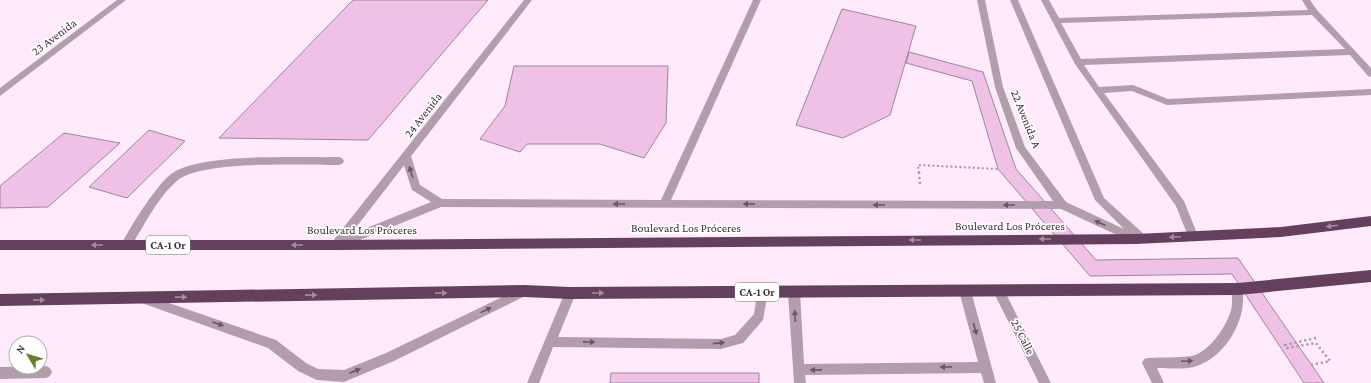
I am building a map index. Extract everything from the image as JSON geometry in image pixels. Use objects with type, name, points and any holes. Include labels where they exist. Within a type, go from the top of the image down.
[{"type":"highway","name":"Boulevard Los Próceres","points":[[0,245],[336,245],[1138,238],[1281,232],[1371,221]]},
{"type":"highway","name":"CA-1 Or","points":[[0,300],[524,292],[1238,289],[1371,276]]},
{"type":"street","name":"23 Avenida","points":[[0,93],[122,0]]},
{"type":"street","name":"24 Avenida","points":[[336,245],[528,0]]},
{"type":"street","points":[[664,204],[757,0]]},
{"type":"street","name":"22 Avenida A","points":[[981,0],[999,87],[1022,148],[1062,205]]},
{"type":"street","points":[[1014,0],[1100,200],[1138,238]]},
{"type":"street","points":[[1045,0],[1078,62],[1180,204],[1193,236]]},
{"type":"street","points":[[1306,0],[1314,12],[1371,74]]},
{"type":"street","points":[[1056,21],[1314,12]]},
{"type":"street","points":[[1078,62],[1352,52]]},
{"type":"street","points":[[1097,90],[1133,88],[1167,102],[1371,92]]},
{"type":"street","points":[[406,156],[416,187],[440,203]]},
{"type":"street","points":[[126,245],[174,176],[193,168],[223,163],[339,161]]},
{"type":"street","points":[[336,245],[440,203],[1062,205],[1138,238]]},
{"type":"street","points":[[1158,383],[1148,363],[1195,361],[1215,348],[1229,331],[1237,311],[1238,289]]},
{"type":"street","points":[[965,291],[990,383]]},
{"type":"street","name":"25 Calle","points":[[999,291],[1045,383]]},
{"type":"street","points":[[142,298],[272,344],[315,378],[344,376],[390,357],[524,292]]},
{"type":"street","points":[[550,342],[721,344],[738,339],[759,316],[762,292]]},
{"type":"street","points":[[794,292],[800,383]]},
{"type":"street","points":[[534,383],[570,293]]},
{"type":"street","points":[[798,370],[985,366]]},
{"type":"path","points":[[918,164],[998,169]]},
{"type":"path","points":[[1311,365],[1330,361],[1316,343],[1287,348],[1285,345],[1316,338]]},
{"type":"building","points":[[353,0],[488,0],[368,140],[219,138]]},
{"type":"building","points":[[842,9],[916,26],[890,115],[843,138],[796,125]]},
{"type":"building","points":[[909,52],[983,72],[1016,169],[1096,260],[1238,258],[1324,383],[1304,383],[1232,274],[1090,276],[998,169],[972,81],[906,63]]},
{"type":"building","points":[[514,66],[668,66],[666,123],[644,158],[600,144],[527,144],[520,152],[480,139],[505,106]]},
{"type":"building","points":[[149,130],[185,141],[127,198],[89,187]]},
{"type":"building","points":[[64,133],[120,143],[48,207],[0,208],[0,186]]},
{"type":"building","points":[[611,373],[759,373],[759,383],[610,383]]}]
